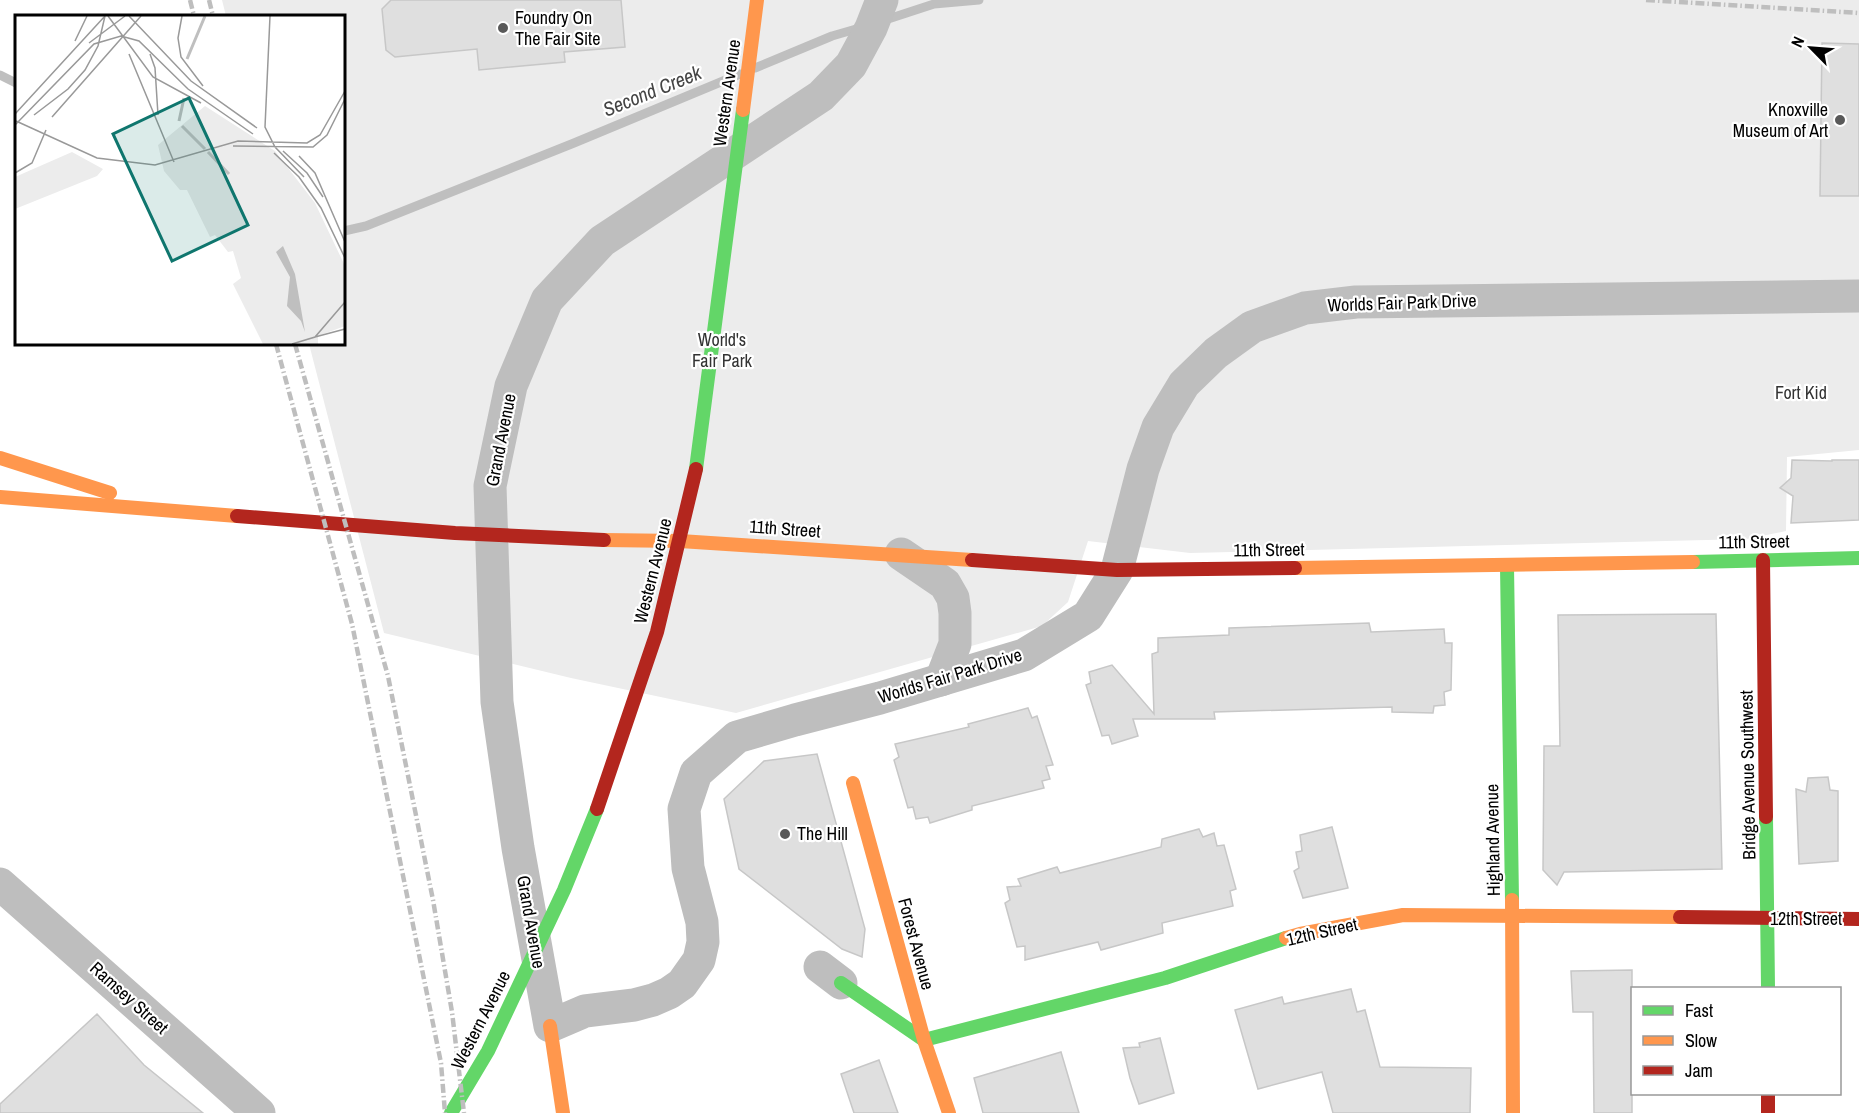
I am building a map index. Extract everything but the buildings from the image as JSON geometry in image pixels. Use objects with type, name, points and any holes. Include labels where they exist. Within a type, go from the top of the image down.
[{"type":"main road","name":"Western Avenue","points":[[451,1113],[488,1051],[564,890],[606,786],[657,632],[694,483],[757,0]]},
{"type":"main road","points":[[0,458],[108,493],[243,516]]},
{"type":"main road","points":[[0,497],[243,516]]},
{"type":"main road","name":"11th Street","points":[[243,516],[556,539],[680,541],[1117,570],[1507,567],[1859,558]]},
{"type":"main road","name":"Bridge Avenue Southwest","points":[[1763,560],[1768,987]]},
{"type":"main road","name":"Highland Avenue","points":[[1507,567],[1513,1113]]},
{"type":"main road","name":"Forest Avenue","points":[[853,783],[924,1040],[949,1113]]},
{"type":"main road","name":"12th Street","points":[[924,1040],[1165,978],[1300,934],[1403,915],[1859,919]]},
{"type":"main road","points":[[831,975],[924,1040]]},
{"type":"main road","name":"Grand Avenue","points":[[550,1026],[563,1113]]},
{"type":"main road","points":[[1768,1095],[1768,1113]]},
{"type":"street","name":"Grand Avenue","points":[[550,1026],[518,848],[497,702],[490,486],[511,386],[547,300],[602,242],[821,96],[851,65],[871,28],[880,5]]},
{"type":"street","name":"Worlds Fair Park Drive","points":[[550,1026],[585,1011],[634,1005],[661,997],[682,984],[699,960],[703,942],[702,922],[688,868],[684,809],[696,773],[737,737],[1024,655],[1088,616],[1117,570],[1143,469],[1158,427],[1184,384],[1216,352],[1252,327],[1305,308],[1356,302],[1859,296]]},
{"type":"street","points":[[901,555],[945,584],[953,598],[955,644],[941,680]]},
{"type":"street","name":"Ramsey Street","points":[[0,884],[259,1113]]},
{"type":"green space","name":"World's Fair Park","points":[[222,0],[1859,0],[1859,450],[1787,457],[1786,531],[1747,539],[1190,553],[1088,541],[1068,602],[1042,626],[736,713],[571,678],[384,633],[309,345],[345,345],[345,15],[226,15]]},
{"type":"waterway","name":"Second Creek","points":[[882,21],[934,4],[979,0]]},
{"type":"waterway","name":"Second Creek","points":[[755,68],[832,36],[863,27]]},
{"type":"waterway","name":"Second Creek","points":[[345,231],[366,226],[740,74]]},
{"type":"waterway","name":"Second Creek","points":[[0,75],[15,82]]},
{"type":"railway","points":[[190,0],[194,15]]},
{"type":"railway","points":[[209,0],[213,15]]},
{"type":"railway","points":[[1646,0],[1859,13]]},
{"type":"railway","points":[[276,345],[352,624],[441,1063],[445,1113]]},
{"type":"railway","points":[[295,345],[388,676],[433,900],[452,1012],[464,1113]]},
{"type":"traffic: fast","points":[[696,469],[743,110]]},
{"type":"traffic: fast","points":[[1693,562],[1859,558]]},
{"type":"traffic: fast","points":[[1507,566],[1512,900]]},
{"type":"traffic: fast","points":[[451,1113],[488,1051],[564,890],[597,809]]},
{"type":"traffic: fast","points":[[1766,817],[1768,987]]},
{"type":"traffic: fast","points":[[841,983],[924,1040],[1165,978],[1286,938]]},
{"type":"traffic: slow","points":[[743,110],[757,0]]},
{"type":"traffic: slow","points":[[0,458],[110,493]]},
{"type":"traffic: slow","points":[[0,497],[237,516]]},
{"type":"traffic: slow","points":[[604,540],[680,541]]},
{"type":"traffic: slow","points":[[680,541],[972,560]]},
{"type":"traffic: slow","points":[[1295,568],[1693,562]]},
{"type":"traffic: slow","points":[[853,783],[924,1040],[949,1113]]},
{"type":"traffic: slow","points":[[1512,900],[1513,1113]]},
{"type":"traffic: slow","points":[[1286,938],[1403,915],[1680,917]]},
{"type":"traffic: slow","points":[[550,1026],[563,1113]]},
{"type":"traffic: jam","points":[[597,809],[657,632],[696,469]]},
{"type":"traffic: jam","points":[[237,516],[455,533],[604,540]]},
{"type":"traffic: jam","points":[[972,560],[1117,570],[1295,568]]},
{"type":"traffic: jam","points":[[1763,560],[1766,817]]},
{"type":"traffic: jam","points":[[1680,917],[1859,919]]},
{"type":"traffic: jam","points":[[1768,1095],[1768,1113]]},
{"type":"place","name":"Foundry On The Fair Site","points":[[503,28]]},
{"type":"place","name":"Knoxville Museum of Art","points":[[1840,120]]},
{"type":"place","name":"The Hill","points":[[785,834]]},
{"type":"park label","name":"Fort Kid","points":[[1801,393]]}]
